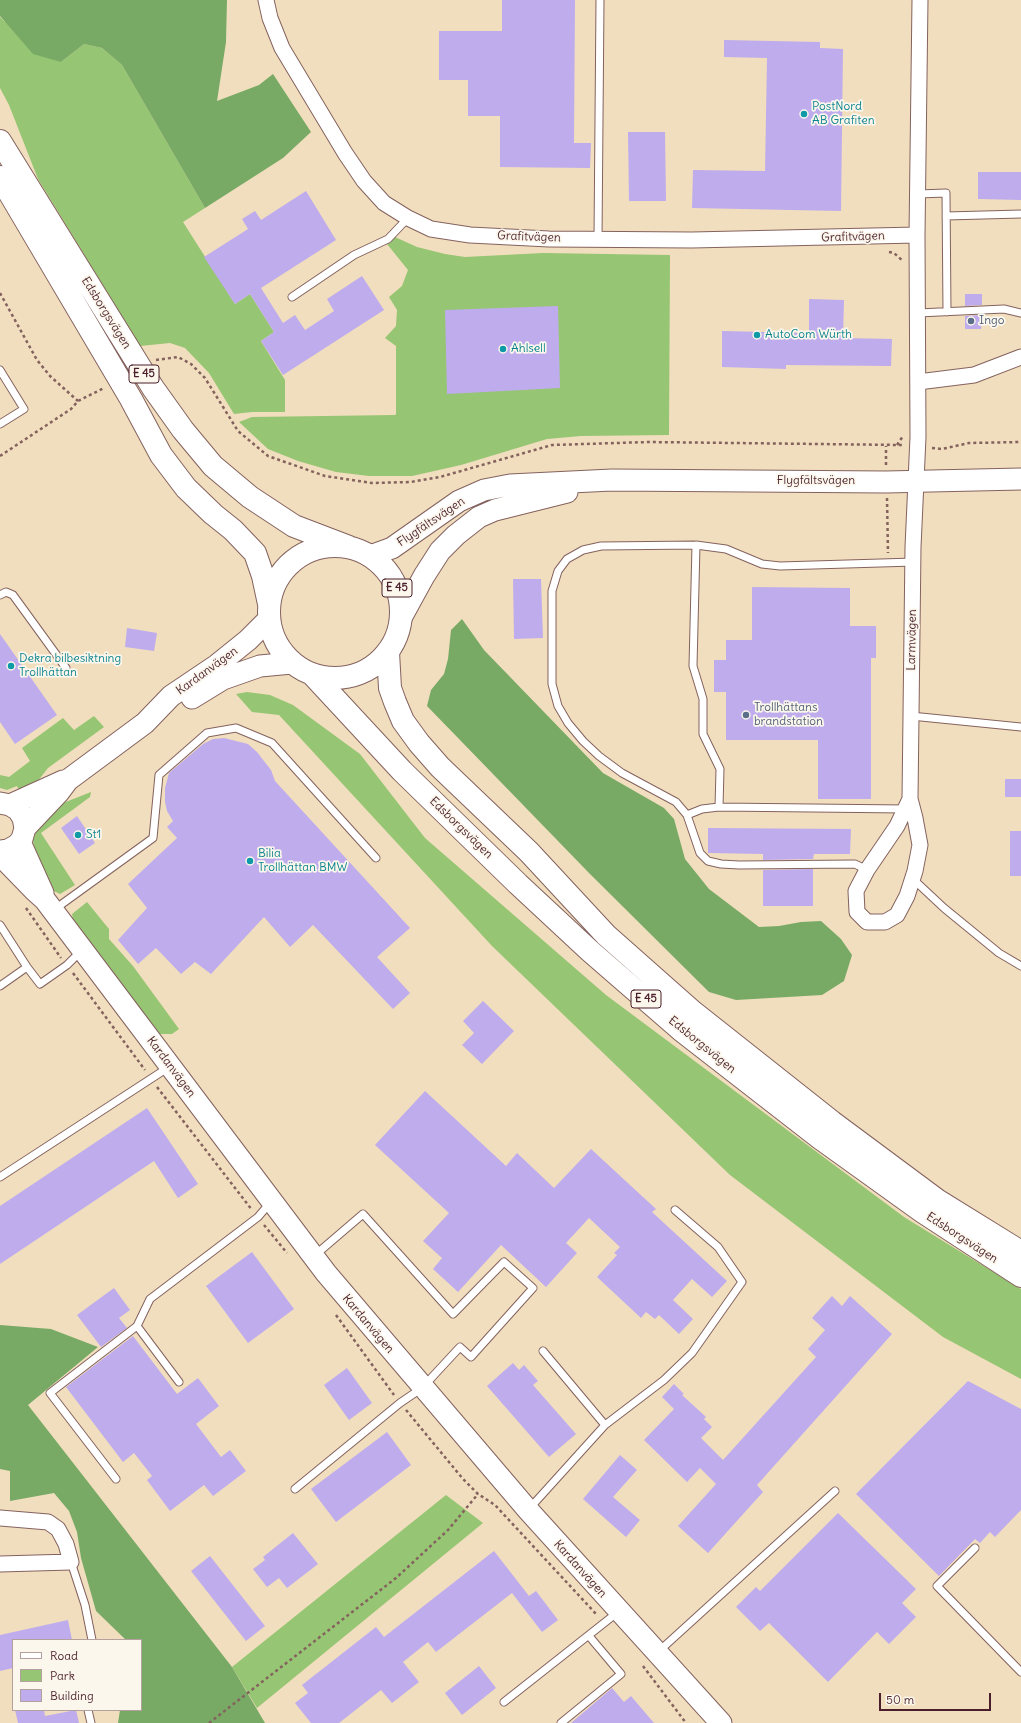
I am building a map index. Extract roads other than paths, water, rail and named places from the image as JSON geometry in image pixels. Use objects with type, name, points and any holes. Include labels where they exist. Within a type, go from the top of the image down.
[{"type":"highway","name":"Edsborgsvägen","points":[[0,142],[153,388],[183,430],[213,466],[250,497],[294,526],[348,547]]},
{"type":"highway","name":"Edsborgsvägen","points":[[0,177],[131,399],[161,455],[186,488],[233,530],[255,554],[263,576],[269,612]]},
{"type":"highway","name":"E 45","points":[[338,545],[348,547],[370,556],[380,563],[394,582],[401,606],[401,618],[394,641],[388,652],[376,664],[354,676],[333,678],[312,674],[292,663],[276,643],[270,628],[269,612],[275,583],[288,565],[296,558],[316,548],[338,545]]},
{"type":"highway","name":"Edsborgsvägen","points":[[388,652],[390,688],[403,721],[419,743],[440,767],[529,852],[606,935],[693,1012],[832,1122],[937,1200],[1021,1252]]},
{"type":"highway","name":"Edsborgsvägen","points":[[312,674],[402,771],[518,884],[590,951],[681,1030],[820,1138],[922,1212],[1021,1276]]},
{"type":"street","name":"Grafitvägen","points":[[266,0],[270,18],[282,48],[345,153],[364,181],[384,203],[408,218],[431,229],[470,235],[598,239],[692,240],[917,235]]},
{"type":"street","points":[[917,482],[917,235],[920,0]]},
{"type":"street","points":[[918,382],[974,375],[1021,357]]},
{"type":"street","name":"Flygfältsvägen","points":[[370,556],[392,548],[459,500],[484,490],[510,485],[612,480],[917,482],[1021,480]]},
{"type":"street","name":"Flygfältsvägen","points":[[401,618],[424,576],[440,551],[456,535],[480,517],[494,510],[612,480]]},
{"type":"street","name":"Larmvägen","points":[[908,804],[915,818],[920,845],[913,879],[898,915],[885,922],[867,922],[857,912],[856,891],[867,870],[897,826],[908,804],[917,482]]},
{"type":"street","name":"Kardanvägen","points":[[49,905],[22,835],[68,780],[145,723],[171,696],[217,665],[248,640],[269,612]]},
{"type":"street","name":"Kardanvägen","points":[[145,723],[178,707],[223,679],[260,666],[292,663]]},
{"type":"street","name":"Kardanvägen","points":[[2,804],[30,797],[55,784],[68,780]]},
{"type":"street","points":[[0,850],[13,848],[22,835],[21,814],[2,804]]},
{"type":"street","name":"Kardanvägen","points":[[0,855],[49,905],[313,1257],[422,1388],[528,1510],[721,1723]]},
{"type":"street","points":[[0,1518],[48,1522],[58,1529],[66,1544],[71,1562],[0,1564]]},
{"type":"lane","points":[[598,239],[600,0]]},
{"type":"lane","points":[[918,194],[946,193],[947,312]]},
{"type":"lane","points":[[946,216],[1021,214]]},
{"type":"lane","points":[[292,297],[354,256],[388,238],[408,218]]},
{"type":"lane","points":[[918,313],[1004,309],[1021,313]]},
{"type":"lane","points":[[0,370],[24,409],[0,424]]},
{"type":"lane","points":[[696,545],[694,666],[703,699],[703,734],[720,769],[719,807]]},
{"type":"lane","points":[[867,870],[855,864],[740,865],[721,864],[708,861],[700,853],[687,815],[676,802],[622,773],[598,756],[568,724],[558,706],[552,684],[552,591],[558,571],[567,559],[583,550],[601,546],[696,545],[726,550],[762,564],[780,566],[914,562]]},
{"type":"lane","points":[[0,595],[6,592],[13,595],[66,668]]},
{"type":"lane","points":[[911,716],[1021,727]]},
{"type":"lane","points":[[49,905],[153,838],[159,775],[207,733],[236,728],[272,743],[376,858]]},
{"type":"lane","points":[[687,815],[702,809],[719,807],[908,804]]},
{"type":"lane","points":[[913,879],[944,908],[999,953],[1021,966]]},
{"type":"lane","points":[[0,925],[40,984],[66,965],[83,950]]},
{"type":"lane","points":[[0,986],[28,967]]},
{"type":"lane","points":[[0,1177],[170,1066]]},
{"type":"lane","points":[[116,1479],[50,1393],[137,1326],[150,1299],[258,1218],[272,1202]]},
{"type":"lane","points":[[528,1510],[605,1425],[664,1380],[692,1353],[742,1282],[718,1247],[676,1210]]},
{"type":"lane","points":[[295,1489],[400,1403],[422,1388],[460,1347],[471,1357],[533,1288],[504,1262],[454,1314],[363,1214],[313,1257]]},
{"type":"lane","points":[[137,1326],[179,1382]]},
{"type":"lane","points":[[542,1351],[605,1425]]},
{"type":"lane","points":[[657,1654],[834,1491]]},
{"type":"lane","points":[[975,1548],[938,1586],[1021,1672]]},
{"type":"lane","points":[[71,1562],[85,1605],[92,1639]]},
{"type":"lane","points":[[504,1702],[619,1612]]},
{"type":"lane","points":[[561,1723],[621,1674],[589,1636]]},
{"type":"lane","points":[[88,1711],[91,1723]]},
{"type":"place","name":"PostNord AB Grafiten","points":[[804,114]]},
{"type":"place","name":"Ingo","points":[[971,321]]},
{"type":"place","name":"AutoCom Würth","points":[[757,335]]},
{"type":"place","name":"Ahlsell","points":[[503,349]]},
{"type":"place","name":"Dekra bilbesiktning Trollhättan","points":[[11,666]]},
{"type":"place","name":"Trollhättans brandstation","points":[[746,715]]},
{"type":"place","name":"St1","points":[[78,835]]},
{"type":"place","name":"Bilia Trollhättan BMW","points":[[250,861]]}]
